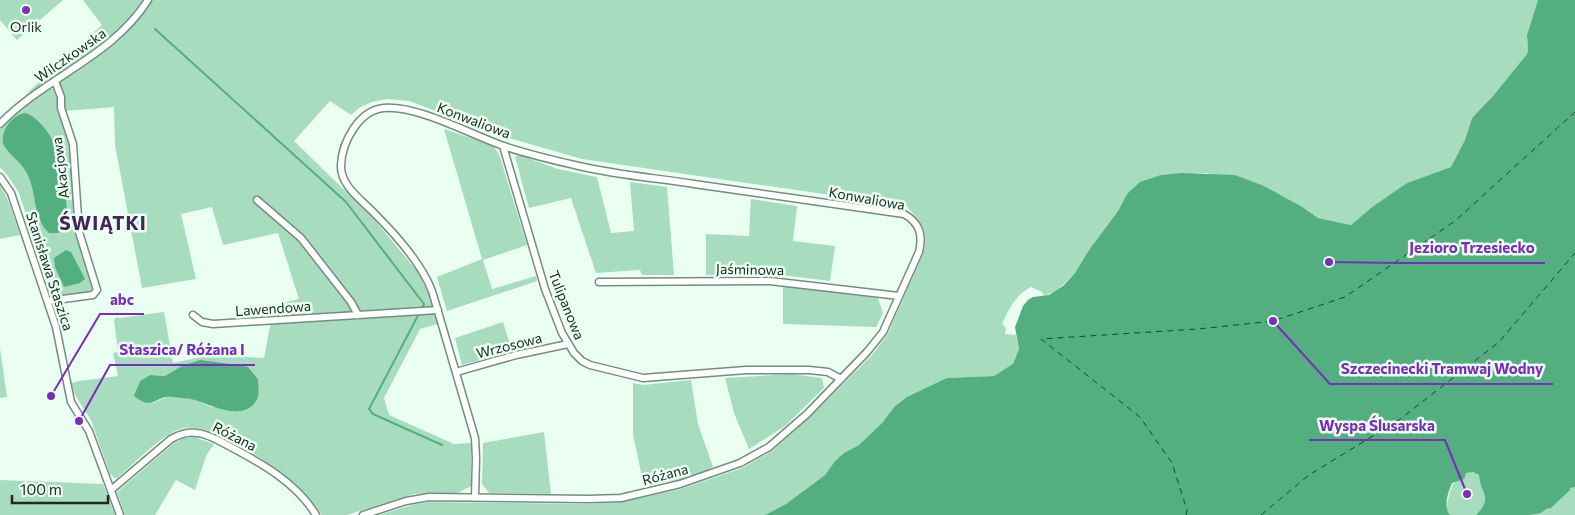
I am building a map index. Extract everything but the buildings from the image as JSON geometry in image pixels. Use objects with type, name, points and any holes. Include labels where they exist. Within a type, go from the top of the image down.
[{"type":"street","name":"Wilczkowska","points":[[0,124],[22,103],[88,60],[113,41],[131,23],[148,0]]},
{"type":"street","name":"Akacjowa","points":[[48,301],[93,295],[97,290],[79,232],[73,144],[61,108],[61,97],[54,81]]},
{"type":"street","name":"Konwaliowa","points":[[475,498],[475,442],[430,285],[421,269],[344,180],[341,171],[341,163],[351,133],[365,115],[373,110],[398,108],[411,111],[504,146],[583,167],[904,214],[911,218],[920,228],[922,241],[899,296]]},
{"type":"street","name":"Tulipanowa","points":[[504,146],[545,289],[562,333],[578,357],[590,365],[643,378],[746,370],[809,370],[828,372],[840,379]]},
{"type":"street","name":"Stanisława Staszica","points":[[0,177],[11,193],[48,301],[59,337],[71,402],[89,432],[120,515]]},
{"type":"street","points":[[258,200],[301,238],[351,302],[358,315]]},
{"type":"street","name":"Jaśminowa","points":[[599,282],[770,281],[899,296]]},
{"type":"street","name":"Różana","points":[[363,515],[421,498],[621,498],[680,484],[740,463],[769,447],[807,414],[868,352],[883,332],[899,296]]},
{"type":"street","name":"Lawendowa","points":[[193,315],[202,322],[213,324],[438,310]]},
{"type":"street","name":"Wrzosowa","points":[[456,372],[516,355],[568,344]]},
{"type":"street","name":"Różana","points":[[111,490],[171,439],[183,434],[198,433],[213,438],[266,468],[299,495],[316,515]]},
{"type":"shaded area","name":"Orlik","points":[[0,0],[63,0],[17,40],[0,20]]},
{"type":"shaded area","points":[[83,0],[1538,0],[1527,35],[1527,54],[1493,96],[1472,118],[1465,140],[1451,167],[1407,183],[1372,207],[1351,225],[1318,218],[1284,197],[1207,173],[1161,175],[1127,194],[1118,211],[1089,250],[1075,273],[1056,291],[1044,296],[1042,292],[1031,287],[1017,298],[1002,324],[1006,328],[1005,334],[1016,335],[1019,349],[1013,364],[994,376],[947,378],[894,407],[882,423],[859,445],[844,453],[835,461],[825,475],[786,504],[765,515],[379,515],[429,502],[588,504],[621,502],[681,489],[742,468],[772,451],[810,417],[871,356],[887,335],[925,246],[923,227],[912,212],[906,206],[582,159],[505,137],[409,101],[387,99],[372,102],[359,108],[351,115],[330,101],[294,141],[372,217],[418,272],[428,292],[438,324],[420,329],[384,398],[389,415],[454,444],[471,443],[471,486],[458,493],[414,494],[347,515],[322,515],[297,487],[257,456],[215,433],[196,428],[180,429],[172,433],[115,478],[110,474],[91,420],[75,395],[71,383],[118,376],[113,353],[118,352],[114,320],[116,317],[164,312],[173,363],[210,355],[264,358],[274,305],[299,299],[278,233],[223,245],[212,207],[181,214],[196,279],[142,288],[115,145],[114,107],[65,111],[62,89],[53,78],[25,95],[102,25]],"holes":[[[248,367],[258,379],[258,396],[212,407],[193,399],[169,396],[153,403],[138,386],[140,381],[150,375],[165,376]]]},
{"type":"shaded area","points":[[1538,0],[1575,0],[1575,487],[1570,488],[1551,508],[1541,513],[1529,515],[1476,515],[1484,504],[1485,495],[1479,475],[1473,472],[1466,473],[1464,479],[1452,483],[1447,504],[1450,515],[765,515],[786,504],[825,475],[835,461],[844,453],[859,445],[882,423],[894,407],[907,397],[947,378],[994,376],[1013,364],[1019,349],[1015,327],[1023,306],[1033,297],[1049,295],[1063,286],[1075,273],[1089,250],[1118,211],[1127,194],[1140,182],[1161,175],[1182,173],[1235,175],[1264,186],[1301,206],[1318,218],[1351,225],[1372,207],[1407,183],[1451,167],[1465,140],[1472,118],[1493,96],[1527,54],[1527,35]]},
{"type":"shaded area","points":[[48,89],[53,89],[57,93],[59,109],[70,145],[76,232],[94,288],[92,292],[53,296],[19,193],[0,167],[0,129],[25,105]]},
{"type":"shaded area","points":[[24,113],[35,118],[47,131],[60,158],[67,217],[66,225],[58,233],[49,233],[40,221],[32,185],[27,173],[3,144],[5,129],[11,121]]},
{"type":"shaded area","points":[[444,129],[492,145],[499,154],[527,245],[483,260],[492,289],[536,276],[537,281],[447,311],[437,277],[482,259]]},
{"type":"shaded area","points":[[519,155],[558,169],[597,177],[611,233],[634,231],[630,182],[667,187],[674,275],[642,275],[640,270],[596,273],[571,198],[529,208],[515,157]]},
{"type":"shaded area","points":[[0,185],[8,200],[20,235],[0,239]]},
{"type":"shaded area","points":[[751,199],[797,206],[793,241],[835,246],[830,281],[774,274],[706,275],[706,234],[749,236]]},
{"type":"shaded area","points":[[66,250],[71,252],[85,279],[80,283],[64,287],[55,267],[54,258]]},
{"type":"shaded area","points":[[783,286],[878,298],[883,313],[876,327],[783,324]]},
{"type":"shaded area","points":[[503,322],[512,351],[462,365],[455,338]]},
{"type":"shaded area","points":[[0,348],[7,397],[0,398]]},
{"type":"shaded area","points":[[200,360],[248,367],[258,379],[256,401],[250,407],[235,411],[190,399],[167,397],[151,403],[141,401],[134,396],[140,381],[150,375],[165,376],[182,366]]},
{"type":"shaded area","points":[[791,374],[822,378],[824,388],[785,426],[749,449],[734,413],[725,378]]},
{"type":"shaded area","points":[[691,380],[698,424],[713,467],[693,477],[644,486],[633,435],[633,383],[643,385]]},
{"type":"shaded area","points":[[544,432],[551,494],[489,493],[482,484],[483,443]]},
{"type":"shaded area","points":[[194,437],[214,444],[206,456],[195,490],[176,480],[155,515],[125,515],[117,492],[174,443],[184,438]]},
{"type":"shaded area","points":[[1575,457],[1575,515],[1517,515]]},
{"type":"shaded area","points":[[1473,472],[1479,475],[1485,495],[1484,504],[1476,515],[1450,515],[1447,510],[1447,504],[1450,491],[1456,479],[1463,474]]},
{"type":"shaded area","points":[[0,480],[103,484],[115,515],[0,515]]},
{"type":"waterway","points":[[155,29],[346,202],[424,304],[369,409],[373,414],[442,445]]},
{"type":"ferry route","points":[[1186,515],[1187,510],[1172,463],[1140,417],[1041,339],[1198,329],[1273,321],[1345,297],[1455,221],[1575,112]]},
{"type":"ferry route","points":[[1261,515],[1309,475],[1399,420],[1499,342],[1575,253]]},
{"type":"place","name":"Orlik","points":[[26,10]]},
{"type":"place","name":"Jezioro Trzesiecko","points":[[1329,262]]},
{"type":"place","name":"Szczecinecki Tramwaj Wodny","points":[[1273,321]]},
{"type":"place","name":"abc","points":[[51,396]]},
{"type":"place","name":"Staszica/ Różana I","points":[[79,421]]},
{"type":"place","name":"Wyspa Ślusarska","points":[[1467,494]]},
{"type":"district","name":"ŚWIĄTKI","points":[[103,222]]}]
